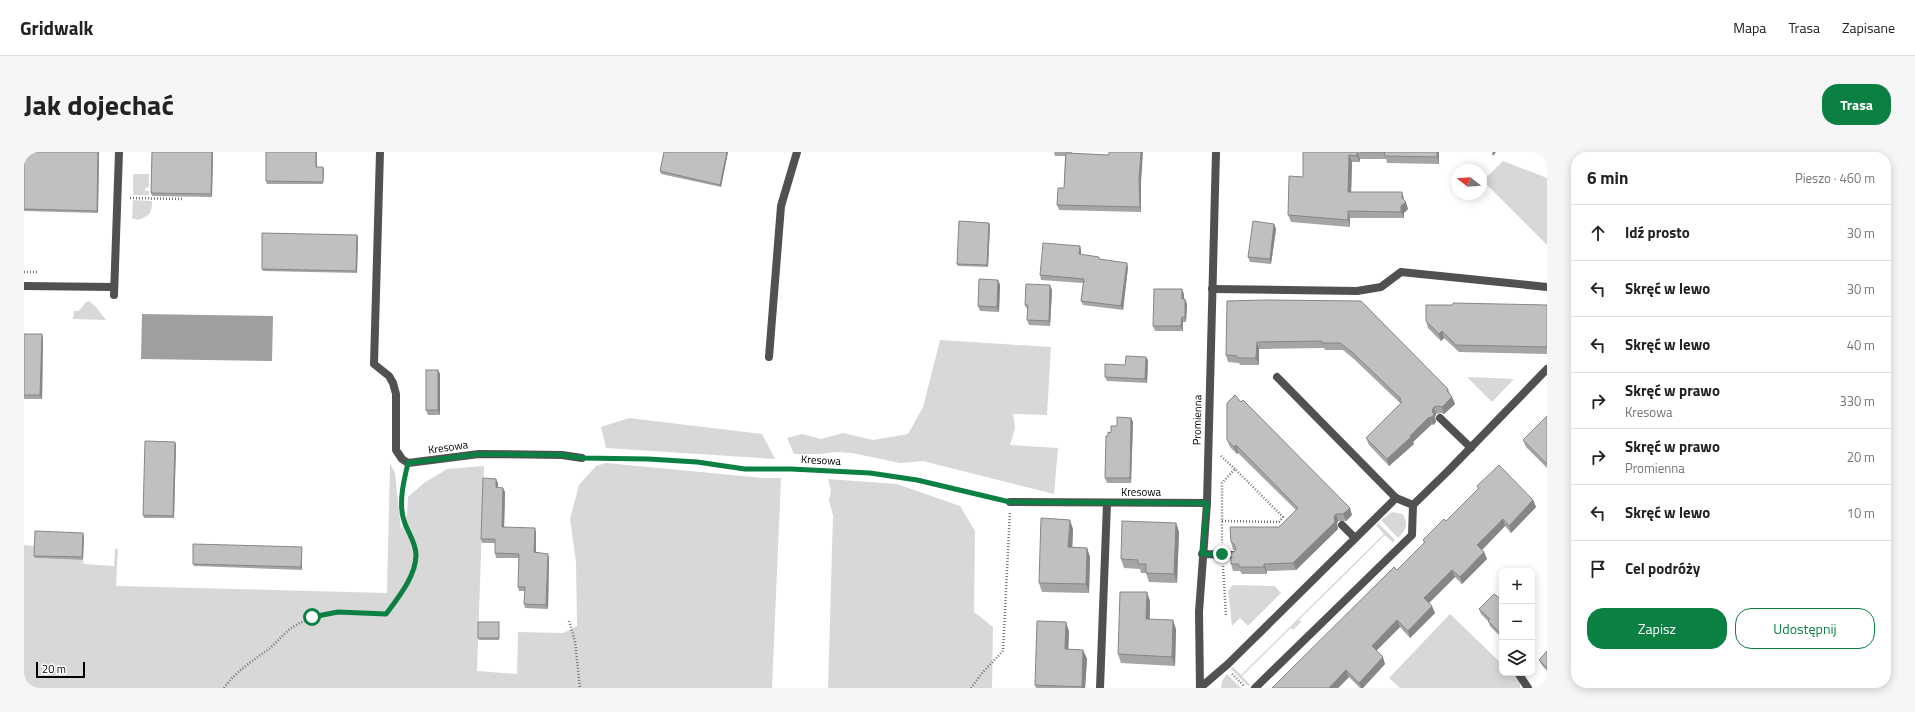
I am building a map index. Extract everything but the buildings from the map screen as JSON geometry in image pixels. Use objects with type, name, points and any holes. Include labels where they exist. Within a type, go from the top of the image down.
[{"type":"street","points":[[24,286],[114,291],[119,152]]},
{"type":"street","points":[[380,152],[374,364],[389,376],[393,383],[396,394],[396,450],[402,459],[408,463]]},
{"type":"street","points":[[769,357],[781,206],[797,152]]},
{"type":"street","name":"Promienna","points":[[1200,688],[1199,612],[1202,554],[1207,503],[1216,152]]},
{"type":"street","points":[[1212,289],[1357,291],[1381,287],[1401,272],[1547,287]]},
{"type":"street","points":[[1255,688],[1412,535],[1413,505],[1471,448],[1547,369]]},
{"type":"street","points":[[1277,376],[1396,498],[1413,505]]},
{"type":"street","points":[[1440,418],[1471,448]]},
{"type":"street","name":"Kresowa","points":[[408,463],[479,454],[562,455],[582,458]]},
{"type":"street","points":[[1200,688],[1228,664],[1396,498]]},
{"type":"street","name":"Kresowa","points":[[1010,502],[1207,503]]},
{"type":"street","points":[[1100,688],[1107,503]]},
{"type":"street","points":[[1342,525],[1355,538]]},
{"type":"street","points":[[1202,554],[1233,555]]},
{"type":"street","points":[[1520,676],[1528,688]]},
{"type":"path","points":[[130,198],[184,199]]},
{"type":"path","points":[[1217,453],[1283,517],[1279,522],[1222,521]]},
{"type":"path","name":"Kresowa","points":[[582,458],[648,459],[697,462],[745,469],[791,469],[870,473],[917,480],[1010,502]]},
{"type":"path","points":[[224,688],[248,664],[272,647],[292,628],[312,617],[338,612],[386,614],[402,592],[413,568],[416,555],[414,543],[403,517],[402,489],[408,463]]},
{"type":"path","points":[[1226,615],[1222,554],[1222,483],[1235,469]]},
{"type":"path","points":[[971,688],[983,672],[1003,651],[1010,502]]},
{"type":"path","points":[[569,621],[575,641],[580,688]]},
{"type":"shaded area","points":[[1503,161],[1547,178],[1547,245],[1487,185],[1487,177]]},
{"type":"shaded area","points":[[133,174],[149,174],[149,187],[145,188],[145,191],[149,191],[149,195],[133,195]]},
{"type":"shaded area","points":[[133,200],[152,201],[150,213],[138,220],[132,218]]},
{"type":"shaded area","points":[[89,301],[96,307],[106,320],[73,319],[74,311],[79,311],[86,302]]},
{"type":"shaded area","points":[[142,314],[273,316],[272,361],[141,359]]},
{"type":"shaded area","points":[[940,340],[1051,347],[1047,415],[1013,414],[1015,428],[1010,445],[1058,448],[1054,494],[923,461],[900,463],[852,453],[836,452],[820,454],[794,454],[787,438],[802,434],[821,439],[843,433],[873,440],[908,434],[923,407]]},
{"type":"shaded area","points":[[1467,377],[1514,379],[1492,402]]},
{"type":"shaded area","points":[[629,418],[762,434],[775,459],[606,448],[601,427]]},
{"type":"shaded area","points":[[390,463],[395,473],[401,529],[407,515],[408,497],[424,483],[447,469],[484,466],[477,671],[517,674],[518,632],[563,633],[577,626],[576,562],[570,519],[579,485],[596,466],[606,463],[763,478],[781,478],[772,688],[24,688],[24,545],[35,546],[35,558],[83,560],[84,564],[114,566],[115,549],[118,549],[116,586],[387,593]]},
{"type":"shaded area","points":[[828,479],[897,484],[960,506],[975,531],[974,612],[993,627],[992,688],[828,688],[833,515],[829,501],[831,490]]},
{"type":"shaded area","points":[[1392,512],[1402,514],[1406,521],[1406,527],[1398,538],[1381,520]]},
{"type":"shaded area","points":[[1378,523],[1395,540],[1393,543],[1385,535],[1299,620],[1301,622],[1293,630],[1291,628],[1242,676],[1250,685],[1248,686],[1231,669],[1233,667],[1241,675],[1384,534],[1376,525]]},
{"type":"shaded area","points":[[1233,585],[1275,586],[1281,593],[1248,626],[1240,618],[1232,626],[1228,591]]},
{"type":"shaded area","points":[[1450,614],[1499,661],[1499,676],[1514,676],[1520,682],[1520,688],[1400,688],[1389,678]]},
{"type":"shaded area","points":[[1227,674],[1241,688],[1221,688],[1222,681]]},
{"type":"route","points":[[312,617],[338,612],[386,614],[402,592],[413,568],[416,555],[414,543],[403,517],[402,489],[408,463],[479,454],[562,455],[582,458],[648,459],[697,462],[745,469],[791,469],[870,473],[917,480],[1010,502],[1207,503],[1202,554],[1222,554]]}]
